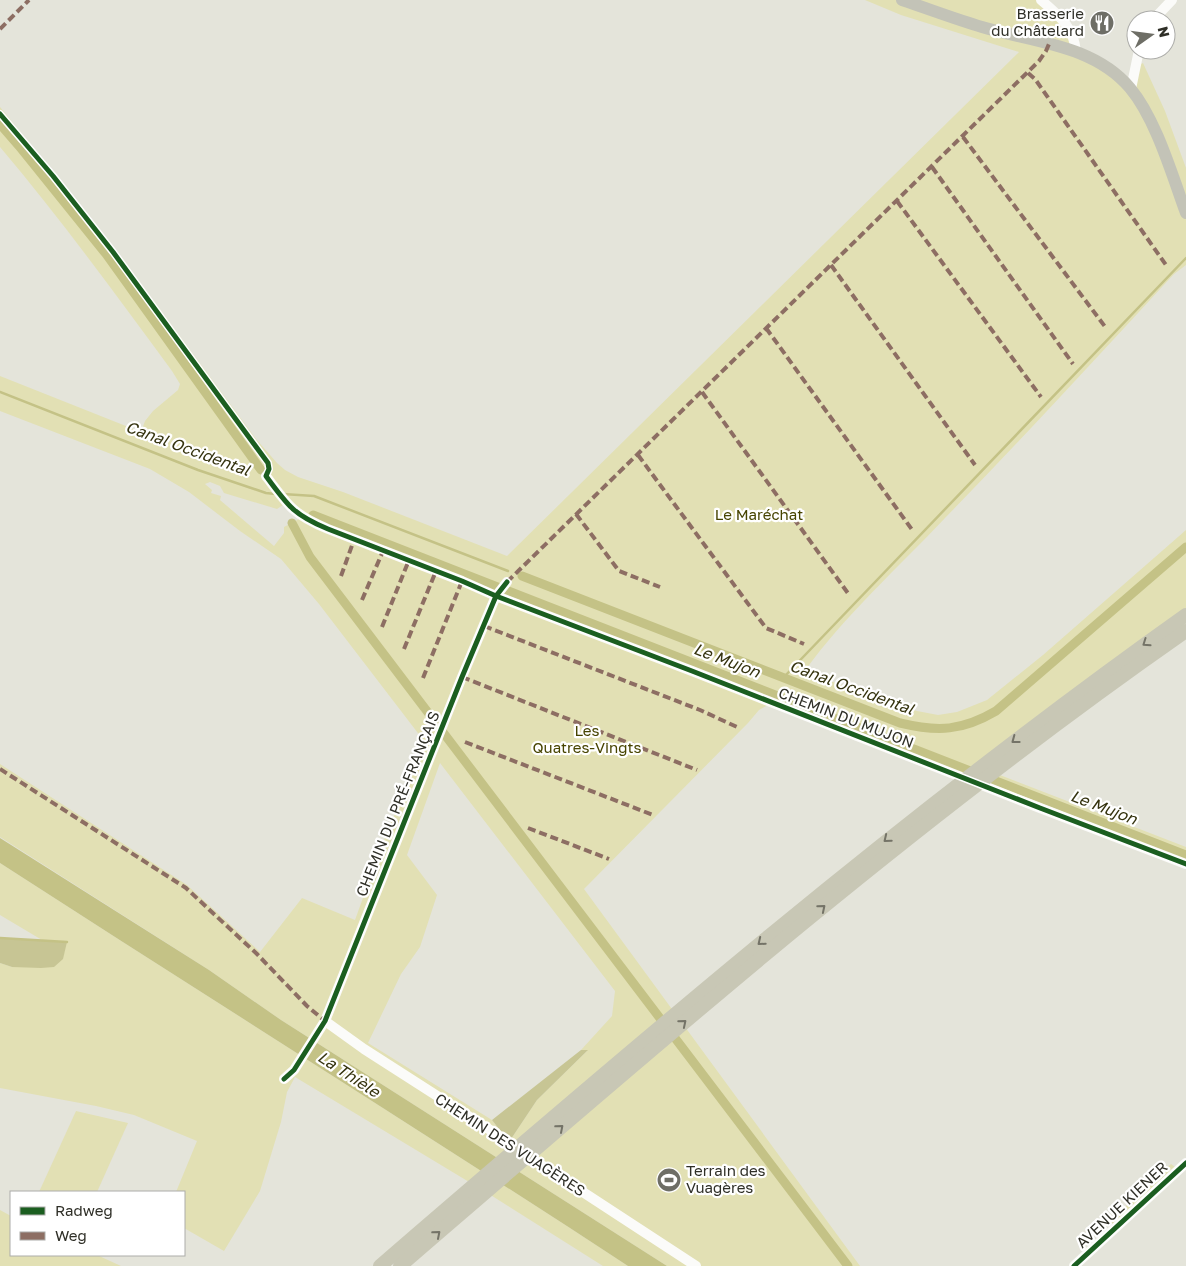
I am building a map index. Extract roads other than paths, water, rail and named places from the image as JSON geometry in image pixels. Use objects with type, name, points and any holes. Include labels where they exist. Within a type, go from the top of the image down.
[{"type":"highway","points":[[380,1266],[678,1010],[850,868],[994,756],[1186,615]]},
{"type":"highway","points":[[400,1266],[604,1090],[829,902],[998,769],[1186,631]]},
{"type":"main road","points":[[902,0],[983,27],[1076,51],[1094,58],[1107,66],[1131,89],[1144,108],[1186,213]]},
{"type":"street","points":[[1041,0],[1071,30],[1076,51]]},
{"type":"street","points":[[1163,10],[1172,0]]},
{"type":"street","points":[[1131,89],[1137,60]]},
{"type":"street","name":"CHEMIN DU MUJON","points":[[266,476],[294,511],[319,525],[496,596],[1186,864]]},
{"type":"street","name":"CHEMIN DU PRÉ-FRANÇAIS","points":[[284,1079],[294,1070],[324,1024],[434,745],[496,596],[506,582]]},
{"type":"street","name":"CHEMIN DES VUAGÈRES","points":[[324,1024],[509,1142],[696,1266]]},
{"type":"street","name":"AVENUE KIENER","points":[[1074,1266],[1086,1262],[1186,1163]]},
{"type":"water","name":"La Thièle","points":[[0,838],[209,970],[281,1020],[667,1266],[628,1266],[0,863]]},
{"type":"waterway","name":"Le Mujon","points":[[0,124],[106,254],[261,470]]},
{"type":"waterway","points":[[783,678],[1186,258]]},
{"type":"waterway","name":"Canal Occidental","points":[[0,392],[198,470],[266,493],[275,494]]},
{"type":"waterway","name":"Canal Occidental","points":[[283,494],[314,496],[508,571]]},
{"type":"waterway","name":"Le Mujon","points":[[313,515],[1186,855]]},
{"type":"waterway","points":[[292,523],[310,557],[848,1266]]},
{"type":"waterway","name":"Canal Occidental","points":[[522,576],[900,723],[926,728],[950,728],[972,723],[996,711],[1186,547]]},
{"type":"waterway","points":[[0,938],[67,942]]},
{"type":"place","name":"Brasserie du Châtelard","points":[[1102,23]]},
{"type":"place","name":"Terrain des Vuagères","points":[[669,1180]]},
{"type":"park label","name":"Le Maréchat","points":[[759,515]]},
{"type":"park label","name":"Les Quatres-Vingts","points":[[587,740]]}]
